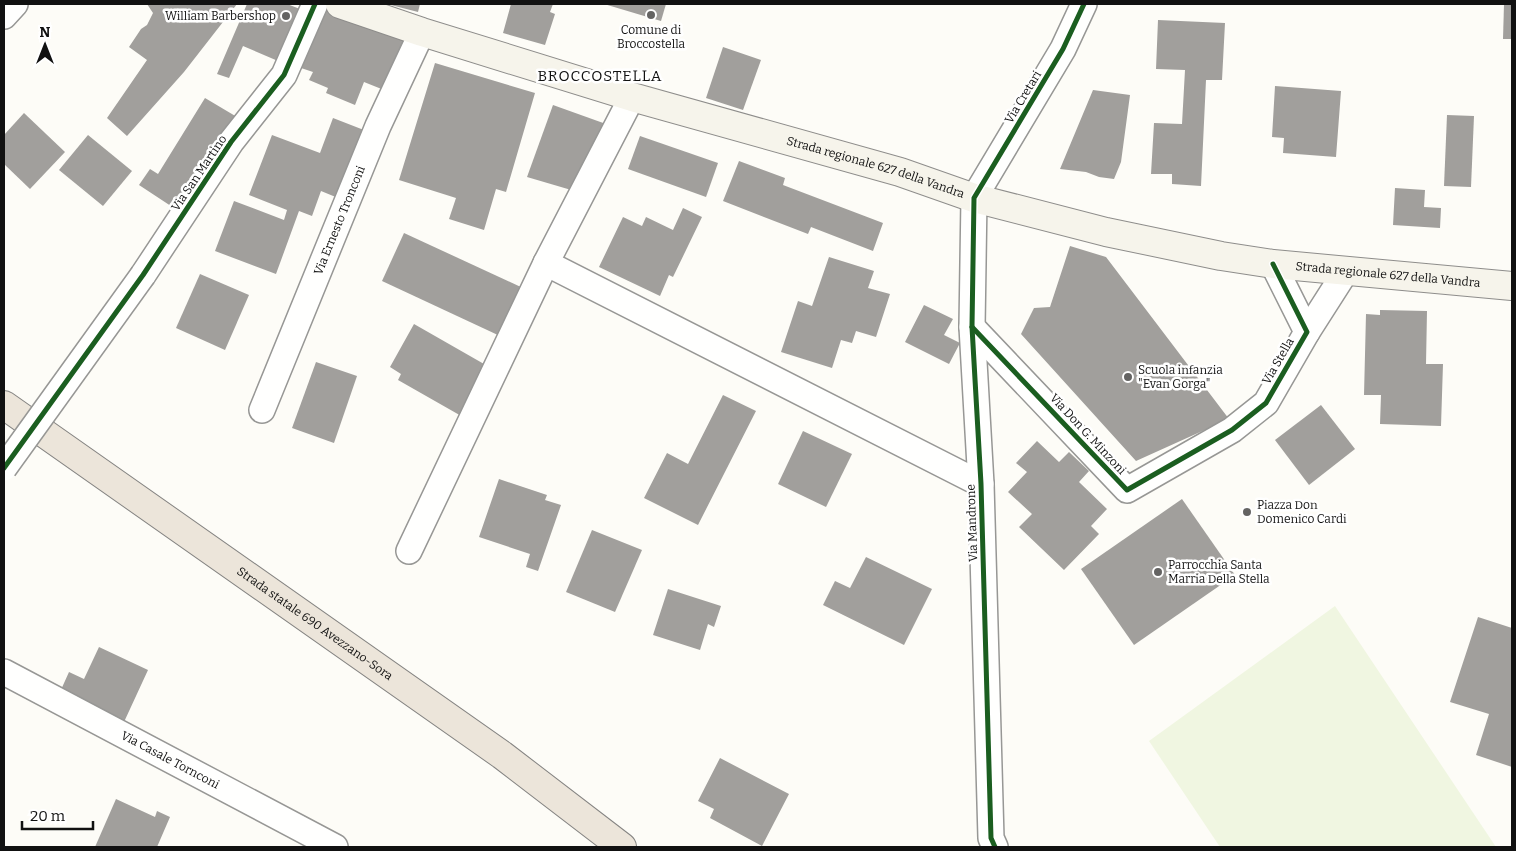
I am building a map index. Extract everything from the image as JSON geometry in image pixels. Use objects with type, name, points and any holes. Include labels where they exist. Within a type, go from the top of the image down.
[{"type":"highway","name":"Strada statale 690 Avezzano-Sora","points":[[4,404],[502,755],[622,847]]},
{"type":"main road","name":"Strada regionale 627 della Vandra","points":[[340,4],[422,32],[632,97],[900,172],[974,198],[1106,232],[1221,256],[1273,264],[1512,286]]},
{"type":"street","points":[[4,16],[15,4]]},
{"type":"street","name":"Via San Martino","points":[[4,468],[143,275],[232,142],[284,75],[315,4]]},
{"type":"street","name":"Via Cretari","points":[[974,198],[1064,49],[1084,4]]},
{"type":"street","name":"Via Ernesto Tronconi","points":[[262,410],[378,126],[422,32]]},
{"type":"street","points":[[409,551],[546,263],[632,97]]},
{"type":"street","name":"Via Mandrone","points":[[974,198],[972,327],[981,484],[991,838],[995,847]]},
{"type":"street","points":[[546,263],[981,484]]},
{"type":"street","name":"Via Stella","points":[[1273,264],[1307,332]]},
{"type":"street","name":"Via Stella","points":[[1232,430],[1266,403],[1307,332],[1346,271]]},
{"type":"street","name":"Via Don G. Minzoni","points":[[972,327],[1127,490],[1232,430]]},
{"type":"street","name":"Via Casale Tornconi","points":[[4,672],[334,847]]},
{"type":"green space","points":[[1335,606],[1496,847],[1220,847],[1149,741]]},
{"type":"building","points":[[147,4],[237,4],[184,72],[127,136],[107,118],[147,60],[129,47],[141,29],[147,25],[153,13]]},
{"type":"building","points":[[247,4],[287,4],[300,9],[278,61],[243,46],[229,78],[217,74]]},
{"type":"building","points":[[387,4],[420,4],[418,12]]},
{"type":"building","points":[[511,4],[553,4],[550,12],[555,14],[545,45],[503,33]]},
{"type":"building","name":"Comune di Broccostella","points":[[604,4],[666,4],[661,21]]},
{"type":"building","points":[[1504,4],[1512,4],[1512,39],[1503,39]]},
{"type":"building","points":[[325,8],[409,42],[389,92],[364,82],[355,105],[326,93],[328,88],[309,80],[313,72],[301,68]]},
{"type":"building","points":[[1158,20],[1225,23],[1222,80],[1206,80],[1201,186],[1172,184],[1172,174],[1151,174],[1154,123],[1182,124],[1185,70],[1156,69]]},
{"type":"building","points":[[723,47],[761,60],[743,110],[706,98]]},
{"type":"building","points":[[435,63],[535,93],[506,192],[496,189],[484,230],[449,219],[456,198],[399,180]]},
{"type":"building","points":[[1275,86],[1341,91],[1336,157],[1283,153],[1284,138],[1272,137]]},
{"type":"building","points":[[1093,90],[1130,95],[1121,162],[1114,179],[1099,177],[1086,172],[1060,169]]},
{"type":"building","points":[[205,98],[242,120],[180,212],[139,185],[150,169],[158,174]]},
{"type":"building","points":[[553,105],[606,124],[578,192],[527,177]]},
{"type":"building","points":[[24,113],[65,152],[30,189],[4,164],[4,135]]},
{"type":"building","points":[[1447,115],[1474,116],[1471,187],[1444,186]]},
{"type":"building","points":[[333,118],[369,132],[343,200],[321,191],[312,216],[299,211],[276,274],[215,251],[234,201],[284,220],[287,210],[249,195],[272,135],[320,153]]},
{"type":"building","points":[[88,135],[132,171],[103,206],[59,170]]},
{"type":"building","points":[[640,136],[718,163],[706,197],[628,169]]},
{"type":"building","points":[[739,161],[785,178],[783,185],[883,223],[873,251],[811,227],[808,234],[723,201]]},
{"type":"building","points":[[1395,188],[1425,190],[1424,207],[1441,208],[1440,228],[1393,225]]},
{"type":"building","points":[[683,208],[702,217],[673,277],[669,275],[660,296],[599,267],[623,217],[642,226],[646,217],[673,230]]},
{"type":"building","points":[[404,233],[523,288],[500,336],[382,281]]},
{"type":"building","name":"Scuola infanzia \"Evan Gorga\"","points":[[1070,246],[1106,257],[1229,419],[1136,461],[1021,334],[1034,308],[1050,307]]},
{"type":"building","points":[[829,257],[874,271],[868,288],[890,294],[876,337],[856,331],[852,343],[841,340],[832,368],[781,352],[798,301],[812,306]]},
{"type":"building","points":[[200,274],[249,295],[225,350],[176,328]]},
{"type":"building","points":[[924,305],[953,319],[944,335],[960,343],[949,364],[905,342]]},
{"type":"building","points":[[1380,310],[1427,311],[1426,364],[1443,364],[1441,426],[1380,424],[1381,395],[1364,395],[1366,314],[1380,315]]},
{"type":"building","points":[[414,324],[491,368],[463,417],[398,380],[401,374],[390,367]]},
{"type":"building","points":[[316,362],[357,376],[334,443],[292,428]]},
{"type":"building","points":[[723,395],[756,411],[698,525],[644,498],[667,453],[688,464]]},
{"type":"building","points":[[1321,405],[1355,449],[1309,485],[1275,440]]},
{"type":"building","points":[[803,431],[852,454],[826,507],[778,484]]},
{"type":"building","points":[[1037,441],[1059,462],[1069,452],[1089,471],[1079,482],[1107,509],[1091,526],[1099,534],[1064,570],[1019,527],[1032,514],[1008,492],[1027,472],[1016,463]]},
{"type":"building","points":[[499,479],[547,495],[545,500],[561,505],[538,571],[526,567],[530,554],[479,537]]},
{"type":"building","name":"Parrocchia Santa Marria Della Stella","points":[[1182,499],[1235,575],[1134,645],[1081,569]]},
{"type":"building","points":[[592,530],[642,550],[615,612],[566,592]]},
{"type":"building","points":[[866,557],[932,589],[904,645],[823,605],[835,581],[850,588]]},
{"type":"building","points":[[668,589],[721,606],[714,627],[708,624],[700,650],[653,635]]},
{"type":"building","points":[[1478,617],[1512,628],[1512,767],[1476,755],[1489,714],[1450,702]]},
{"type":"building","points":[[99,647],[148,670],[124,722],[60,692],[69,672],[84,679]]},
{"type":"building","points":[[720,758],[789,794],[762,846],[710,818],[714,809],[698,801]]},
{"type":"building","points":[[116,799],[155,817],[157,811],[170,817],[157,847],[95,847]]},
{"type":"cycle path","points":[[4,468],[143,275],[231,142],[284,75],[315,4]]},
{"type":"cycle path","points":[[995,847],[991,838],[981,484],[972,327],[974,198],[1063,49],[1084,4]]},
{"type":"cycle path","points":[[972,327],[1127,490],[1232,430],[1266,403],[1307,332],[1273,264]]},
{"type":"place","name":"Comune di Broccostella","points":[[651,15]]},
{"type":"place","name":"William Barbershop","points":[[286,16]]},
{"type":"place","name":"Scuola infanzia \"Evan Gorga\"","points":[[1128,377]]},
{"type":"place","name":"Piazza Don Domenico Cardi","points":[[1247,512]]},
{"type":"place","name":"Parrocchia Santa Marria Della Stella","points":[[1158,572]]},
{"type":"district","name":"BROCCOSTELLA","points":[[600,76]]}]
